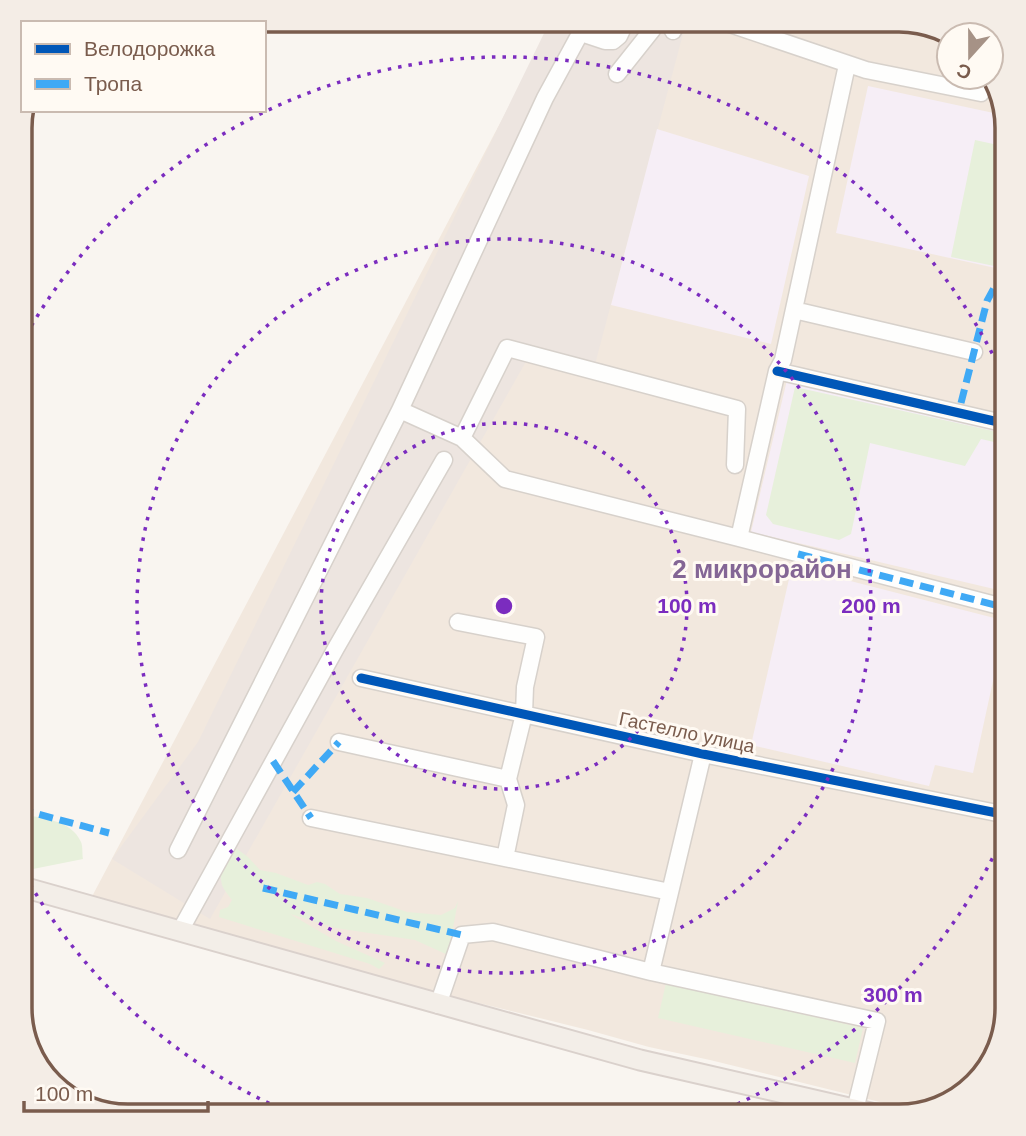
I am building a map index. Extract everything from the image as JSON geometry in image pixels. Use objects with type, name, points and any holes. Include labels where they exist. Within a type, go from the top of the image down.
[{"type":"main road","points":[[32,891],[639,1060],[829,1104]]},
{"type":"street","points":[[178,850],[400,410],[545,97],[581,32]]},
{"type":"street","points":[[592,32],[605,41],[613,41],[621,32]]},
{"type":"street","points":[[617,74],[650,32]]},
{"type":"street","points":[[752,32],[847,65],[981,93]]},
{"type":"street","points":[[738,538],[777,370],[783,360],[847,65]]},
{"type":"street","points":[[794,310],[974,352]]},
{"type":"street","points":[[462,438],[507,348],[737,409],[735,465]]},
{"type":"street","points":[[777,370],[995,421]]},
{"type":"street","points":[[400,410],[462,438],[505,479],[995,605]]},
{"type":"street","points":[[180,931],[336,648],[444,460]]},
{"type":"street","points":[[458,622],[536,637],[524,687],[524,714],[508,779],[516,805],[505,858]]},
{"type":"street","name":"Гастелло улица","points":[[361,678],[703,754],[995,813]]},
{"type":"street","points":[[339,742],[508,779]]},
{"type":"street","points":[[651,972],[703,754]]},
{"type":"street","points":[[310,818],[670,892]]},
{"type":"street","points":[[438,1005],[462,934],[493,932],[651,972],[877,1021],[856,1104]]},
{"type":"shaded area","points":[[545,32],[684,32],[594,368],[532,351],[210,919],[112,859],[198,742]]},
{"type":"shaded area","name":"2 микрорайон","points":[[548,32],[904,32],[935,39],[935,91],[987,91],[995,128],[995,1008],[985,1051],[975,1067],[946,1092],[917,1103],[888,1104],[87,906]]},
{"type":"shaded area","points":[[868,86],[993,113],[995,268],[836,233]]},
{"type":"shaded area","points":[[657,129],[809,176],[771,344],[611,305]]},
{"type":"shaded area","points":[[787,380],[995,428],[995,589],[751,532]]},
{"type":"shaded area","points":[[792,566],[995,618],[995,672],[973,773],[935,765],[929,786],[751,745]]},
{"type":"green space","points":[[975,140],[995,144],[995,266],[951,257]]},
{"type":"green space","points":[[795,387],[995,431],[995,442],[981,439],[965,466],[870,443],[851,534],[839,540],[773,524],[766,515]]},
{"type":"green space","points":[[32,816],[63,824],[76,834],[81,842],[83,859],[33,869]]},
{"type":"green space","points":[[237,849],[260,870],[308,885],[317,882],[325,884],[340,894],[367,898],[407,912],[441,915],[455,908],[458,901],[448,955],[415,940],[336,928],[290,914],[336,941],[385,963],[379,969],[219,917],[220,910],[228,907],[232,900],[222,885],[222,869],[225,859]]},
{"type":"green space","points":[[666,983],[863,1028],[855,1063],[658,1018]]},
{"type":"marked path","points":[[961,403],[987,301],[995,286]]},
{"type":"marked path","points":[[798,554],[995,605]]},
{"type":"marked path","points":[[293,792],[339,742]]},
{"type":"marked path","points":[[273,761],[311,818]]},
{"type":"marked path","points":[[32,812],[109,833]]},
{"type":"marked path","points":[[263,888],[462,935]]},
{"type":"cycle path","points":[[777,371],[995,421]]},
{"type":"cycle path","points":[[361,678],[703,754],[995,813]]},
{"type":"district","name":"2 микрорайон","points":[[762,569]]}]
